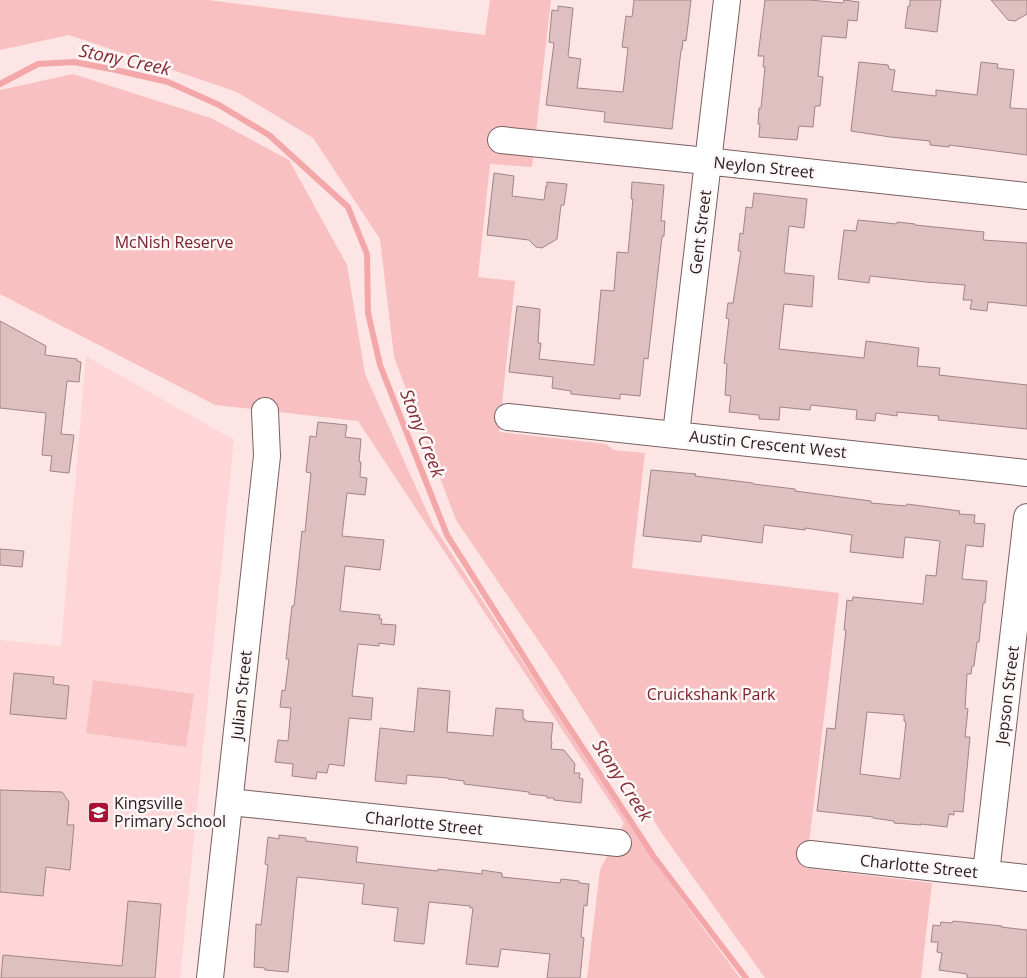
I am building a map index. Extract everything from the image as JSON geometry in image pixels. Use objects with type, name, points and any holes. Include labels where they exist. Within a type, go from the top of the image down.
[{"type":"street","name":"Gent Street","points":[[676,434],[727,0]]},
{"type":"street","name":"Neylon Street","points":[[501,140],[1027,196]]},
{"type":"street","name":"Julian Street","points":[[210,978],[267,456],[265,411]]},
{"type":"street","name":"Austin Crescent West","points":[[508,417],[1027,473]]},
{"type":"street","name":"Jepson Street","points":[[986,873],[1027,517]]},
{"type":"street","name":"Charlotte Street","points":[[230,802],[618,843]]},
{"type":"street","name":"Charlotte Street","points":[[810,854],[1027,878]]},
{"type":"shaded area","name":"Kingsville Primary School","points":[[86,356],[234,440],[180,978],[0,978],[0,640],[61,646]]},
{"type":"green space","name":"Cruickshank Park","points":[[0,0],[208,0],[485,35],[490,0],[551,0],[532,167],[490,164],[478,277],[515,281],[499,432],[606,444],[614,450],[645,453],[632,568],[839,593],[806,868],[932,883],[921,978],[765,978],[663,835],[557,668],[456,520],[394,357],[380,239],[313,138],[237,92],[69,35],[0,50]]},
{"type":"green space","name":"McNish Reserve","points":[[73,74],[211,118],[289,160],[347,265],[365,374],[433,525],[649,855],[740,978],[587,978],[600,870],[624,823],[358,421],[215,405],[0,294],[0,90]]},
{"type":"green space","points":[[93,680],[194,694],[186,747],[86,733]]},
{"type":"building","points":[[634,0],[691,0],[686,41],[683,40],[681,50],[672,129],[604,122],[605,112],[546,105],[554,43],[549,42],[552,10],[558,11],[558,6],[573,8],[568,57],[581,59],[577,88],[623,92],[628,48],[622,47],[626,16],[632,17]]},
{"type":"building","points":[[765,0],[809,0],[843,3],[844,0],[859,2],[857,21],[848,20],[846,38],[822,36],[818,76],[823,77],[820,106],[815,106],[813,127],[799,126],[797,140],[759,137],[759,108],[761,108],[765,67],[763,67],[764,56],[758,56]]},
{"type":"building","points":[[910,0],[941,0],[937,32],[905,28]]},
{"type":"building","points":[[991,0],[1027,0],[1027,14],[1015,21],[1008,20]]},
{"type":"building","points":[[859,62],[888,65],[889,69],[895,70],[892,91],[936,96],[936,90],[977,95],[981,62],[998,64],[997,68],[1014,70],[1010,108],[1027,109],[1027,155],[949,145],[949,147],[930,145],[930,141],[851,131]]},
{"type":"building","points":[[494,173],[514,176],[512,196],[544,200],[547,182],[567,184],[564,205],[561,205],[557,239],[542,248],[536,247],[529,240],[487,235]]},
{"type":"building","points":[[632,182],[664,185],[661,221],[665,221],[664,236],[662,237],[648,359],[644,358],[640,396],[620,394],[620,399],[571,394],[571,391],[552,388],[553,377],[509,372],[517,306],[540,309],[538,343],[541,343],[539,359],[594,365],[601,290],[614,291],[617,252],[628,253],[633,199],[631,199]]},
{"type":"building","points":[[754,193],[807,199],[804,228],[789,226],[784,273],[814,276],[812,307],[784,304],[779,349],[864,358],[866,341],[919,348],[917,366],[940,368],[939,375],[1027,385],[1027,429],[938,420],[939,416],[897,412],[897,416],[876,413],[875,421],[856,419],[857,410],[811,405],[810,410],[780,407],[779,420],[759,419],[759,415],[729,412],[731,396],[725,395],[727,364],[724,363],[729,319],[726,318],[728,303],[733,303],[741,251],[738,251],[740,233],[743,234],[746,207],[752,208]]},
{"type":"building","points":[[858,220],[897,224],[897,222],[984,232],[983,240],[1027,243],[1027,306],[988,302],[987,311],[970,309],[972,300],[963,300],[965,285],[870,276],[869,283],[838,279],[844,230],[856,231]]},
{"type":"building","points":[[0,321],[46,346],[45,355],[77,359],[77,361],[81,362],[79,382],[67,381],[61,434],[74,435],[69,473],[50,471],[52,456],[42,455],[46,413],[0,408]]},
{"type":"building","points":[[318,422],[347,425],[345,437],[361,439],[360,477],[367,478],[365,495],[347,493],[342,536],[384,540],[380,570],[345,566],[340,611],[380,615],[379,619],[382,619],[381,624],[396,625],[394,645],[379,643],[379,646],[358,644],[352,696],[373,698],[371,720],[349,718],[344,766],[329,764],[327,773],[317,772],[316,779],[292,776],[293,764],[275,762],[278,740],[288,741],[291,708],[280,707],[282,690],[285,691],[289,659],[286,659],[302,531],[305,532],[311,473],[306,472],[310,436],[316,437]]},
{"type":"building","points":[[651,470],[696,474],[695,476],[795,489],[795,491],[871,501],[871,503],[906,506],[907,504],[960,511],[959,514],[975,515],[974,523],[985,524],[983,547],[966,545],[962,579],[987,581],[974,666],[972,666],[971,674],[967,674],[965,708],[968,709],[965,737],[970,737],[963,812],[954,811],[954,815],[949,814],[947,827],[894,823],[894,821],[873,817],[817,811],[827,728],[835,729],[846,630],[844,630],[847,600],[852,601],[853,597],[923,604],[926,575],[936,576],[940,541],[905,537],[903,558],[850,552],[852,535],[805,528],[805,530],[764,525],[762,543],[702,535],[701,542],[643,536]],"holes":[[[867,712],[904,715],[904,721],[906,722],[900,779],[860,774]]]},
{"type":"building","points":[[0,549],[24,551],[22,567],[0,565]]},
{"type":"building","points":[[14,673],[54,677],[53,684],[69,686],[66,719],[10,714]]},
{"type":"building","points":[[418,688],[450,691],[447,732],[493,736],[496,708],[523,710],[523,719],[525,721],[553,723],[551,749],[564,750],[575,764],[574,773],[580,773],[579,778],[583,779],[581,803],[554,800],[554,798],[547,798],[547,796],[529,794],[529,792],[464,784],[464,781],[448,778],[407,775],[406,784],[375,781],[380,728],[414,732]]},
{"type":"building","points":[[0,790],[62,792],[69,802],[67,825],[74,825],[70,870],[46,867],[43,896],[0,892]]},
{"type":"building","points":[[279,835],[306,838],[306,841],[358,847],[356,862],[482,874],[482,870],[502,873],[502,877],[560,883],[561,879],[589,884],[587,906],[584,905],[581,937],[584,938],[580,978],[547,978],[550,954],[501,949],[498,967],[466,964],[473,908],[470,908],[470,906],[429,902],[424,944],[394,941],[398,908],[362,904],[364,884],[297,877],[288,972],[254,967],[256,924],[261,925],[268,865],[265,864],[268,837],[279,839]]},
{"type":"building","points":[[128,901],[161,904],[155,978],[1,978],[3,955],[122,966]]},
{"type":"building","points":[[953,921],[1027,930],[1027,978],[967,978],[967,974],[939,970],[942,953],[937,952],[938,942],[931,942],[933,925],[940,926],[941,922],[952,923]]},
{"type":"waterway","name":"Stony Creek","points":[[0,84],[38,64],[74,62],[168,82],[219,105],[269,135],[348,207],[367,254],[368,313],[380,365],[447,535],[548,695],[654,857],[746,978]]},
{"type":"place","name":"Kingsville Primary School","points":[[98,812]]}]
